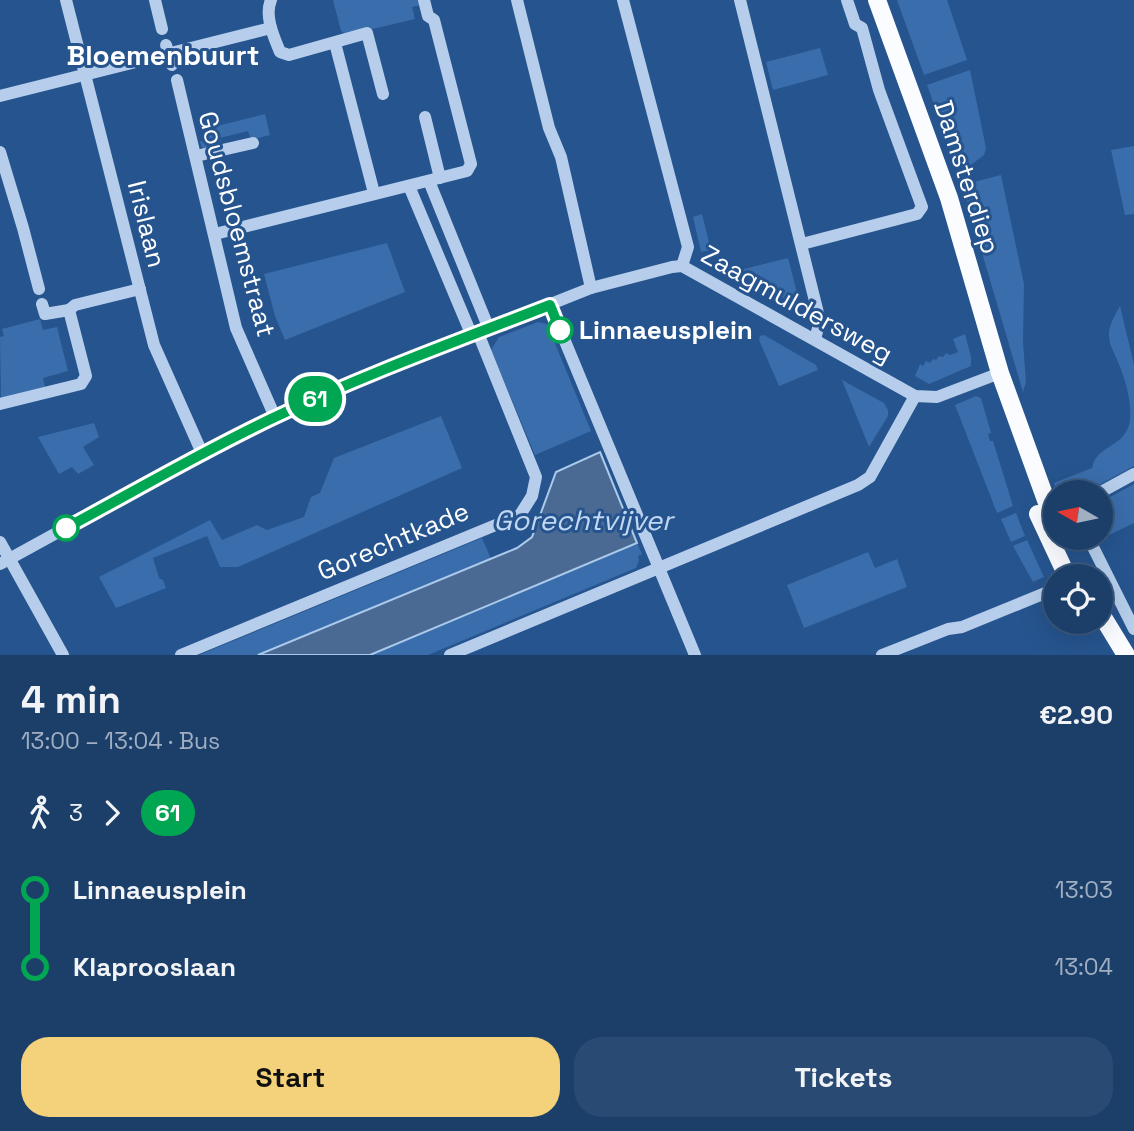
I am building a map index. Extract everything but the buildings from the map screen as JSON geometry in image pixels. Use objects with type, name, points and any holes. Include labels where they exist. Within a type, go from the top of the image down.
[{"type":"main road","name":"Damsterdiep","points":[[877,0],[949,198],[1000,373],[1011,433],[1043,504]]},
{"type":"main road","points":[[1102,634],[1116,655]]},
{"type":"main road","points":[[1113,634],[1126,655]]},
{"type":"street","name":"Irislaan","points":[[66,0],[154,345],[202,453]]},
{"type":"street","points":[[155,0],[162,29]]},
{"type":"street","points":[[271,0],[268,6],[271,28],[280,52],[289,55],[368,33],[383,94]]},
{"type":"street","points":[[215,234],[467,171],[471,164],[434,20],[428,16],[424,0]]},
{"type":"street","points":[[517,0],[549,128],[561,157],[592,288]]},
{"type":"street","points":[[623,0],[688,247],[682,266]]},
{"type":"street","points":[[740,0],[820,321],[815,339]]},
{"type":"street","points":[[802,244],[917,214],[922,207],[879,90],[862,28],[855,24],[847,0]]},
{"type":"street","points":[[0,96],[271,28]]},
{"type":"street","points":[[335,43],[374,193]]},
{"type":"street","name":"Goudsbloemstraat","points":[[177,80],[236,328],[275,417]]},
{"type":"street","points":[[425,117],[435,179],[480,333]]},
{"type":"street","points":[[196,156],[253,143]]},
{"type":"street","points":[[0,152],[38,289]]},
{"type":"street","points":[[409,186],[480,333]]},
{"type":"street","name":"Zaagmuldersweg","points":[[4,562],[202,453],[342,387],[592,288],[682,266],[915,396]]},
{"type":"street","points":[[44,309],[69,310],[75,305],[140,289]]},
{"type":"street","points":[[550,305],[695,655]]},
{"type":"street","points":[[0,404],[81,384],[86,376],[69,310]]},
{"type":"street","name":"Gorechtkade","points":[[181,655],[520,515],[532,496],[536,477],[480,333]]},
{"type":"street","points":[[450,655],[858,485],[870,477],[915,396],[937,397],[1000,373]]},
{"type":"street","points":[[1113,485],[1134,474]]},
{"type":"street","points":[[0,542],[4,562],[63,655]]},
{"type":"street","points":[[1094,550],[1134,629]]},
{"type":"street","points":[[882,655],[948,629],[962,627],[1043,594]]},
{"type":"shaded area","points":[[333,0],[420,0],[421,5],[412,7],[415,19],[347,35],[341,31]]},
{"type":"shaded area","points":[[897,0],[947,0],[967,60],[924,75]]},
{"type":"shaded area","points":[[820,48],[828,75],[773,90],[766,62]]},
{"type":"shaded area","points":[[970,70],[986,148],[984,155],[959,174],[927,85]]},
{"type":"shaded area","points":[[265,114],[270,135],[251,140],[248,131],[220,138],[222,147],[202,148],[200,142],[211,134],[209,128]]},
{"type":"shaded area","points":[[1134,146],[1134,214],[1125,215],[1111,150]]},
{"type":"shaded area","points":[[1001,175],[1024,284],[1023,342],[1026,382],[1023,392],[962,185]]},
{"type":"shaded area","points":[[702,214],[711,250],[701,252],[693,217]]},
{"type":"shaded area","points":[[387,243],[405,292],[285,340],[275,316],[264,274]]},
{"type":"shaded area","points":[[788,258],[801,308],[736,271]]},
{"type":"shaded area","points":[[1120,306],[1134,365],[1134,466],[1108,480],[1062,480],[1092,468],[1099,454],[1123,436],[1130,420],[1129,398],[1109,336],[1111,324]]},
{"type":"shaded area","points":[[40,319],[43,330],[57,327],[68,371],[43,378],[45,387],[1,398],[0,337],[4,336],[2,329]]},
{"type":"shaded area","points":[[538,322],[547,324],[591,431],[535,455],[491,350],[499,337]]},
{"type":"shaded area","points":[[965,334],[971,366],[929,384],[915,376],[920,364],[923,366],[926,361],[930,363],[946,353],[950,355],[958,352],[953,339]]},
{"type":"shaded area","points":[[764,335],[816,365],[818,370],[779,386],[759,340],[760,336]]},
{"type":"shaded area","points":[[842,380],[884,403],[888,410],[888,416],[869,447]]},
{"type":"shaded area","points":[[976,396],[981,398],[991,433],[988,434],[990,441],[993,441],[1013,506],[997,513],[955,405]]},
{"type":"shaded area","points":[[441,416],[462,468],[238,567],[220,567],[207,536],[153,558],[159,578],[163,580],[166,588],[116,608],[99,577],[210,520],[222,540],[257,525],[267,530],[304,517],[311,497],[320,493],[334,458]]},
{"type":"shaded area","points":[[94,423],[99,437],[83,447],[94,465],[78,474],[72,467],[59,474],[38,437]]},
{"type":"shaded area","points":[[1134,484],[1134,523],[1113,533],[1113,495]]},
{"type":"shaded area","points":[[1016,513],[1025,536],[1011,542],[1001,519]]},
{"type":"shaded area","points":[[482,538],[491,559],[258,655],[199,655]]},
{"type":"shaded area","points":[[1027,540],[1043,577],[1033,582],[1013,546]]},
{"type":"shaded area","points":[[637,543],[642,554],[638,556],[636,568],[428,655],[370,655]]},
{"type":"shaded area","points":[[868,552],[875,568],[897,559],[907,587],[804,628],[787,585]]},
{"type":"water","name":"Gorechtvijver","points":[[600,452],[637,543],[370,655],[258,655],[517,548],[532,537],[556,472]]},
{"type":"bus line","name":"61","points":[[66,528],[202,453],[275,417],[458,340],[550,305],[560,330]]},
{"type":"place","name":"Linnaeusplein","points":[[560,330]]},
{"type":"district","name":"Bloemenbuurt","points":[[163,55]]}]
